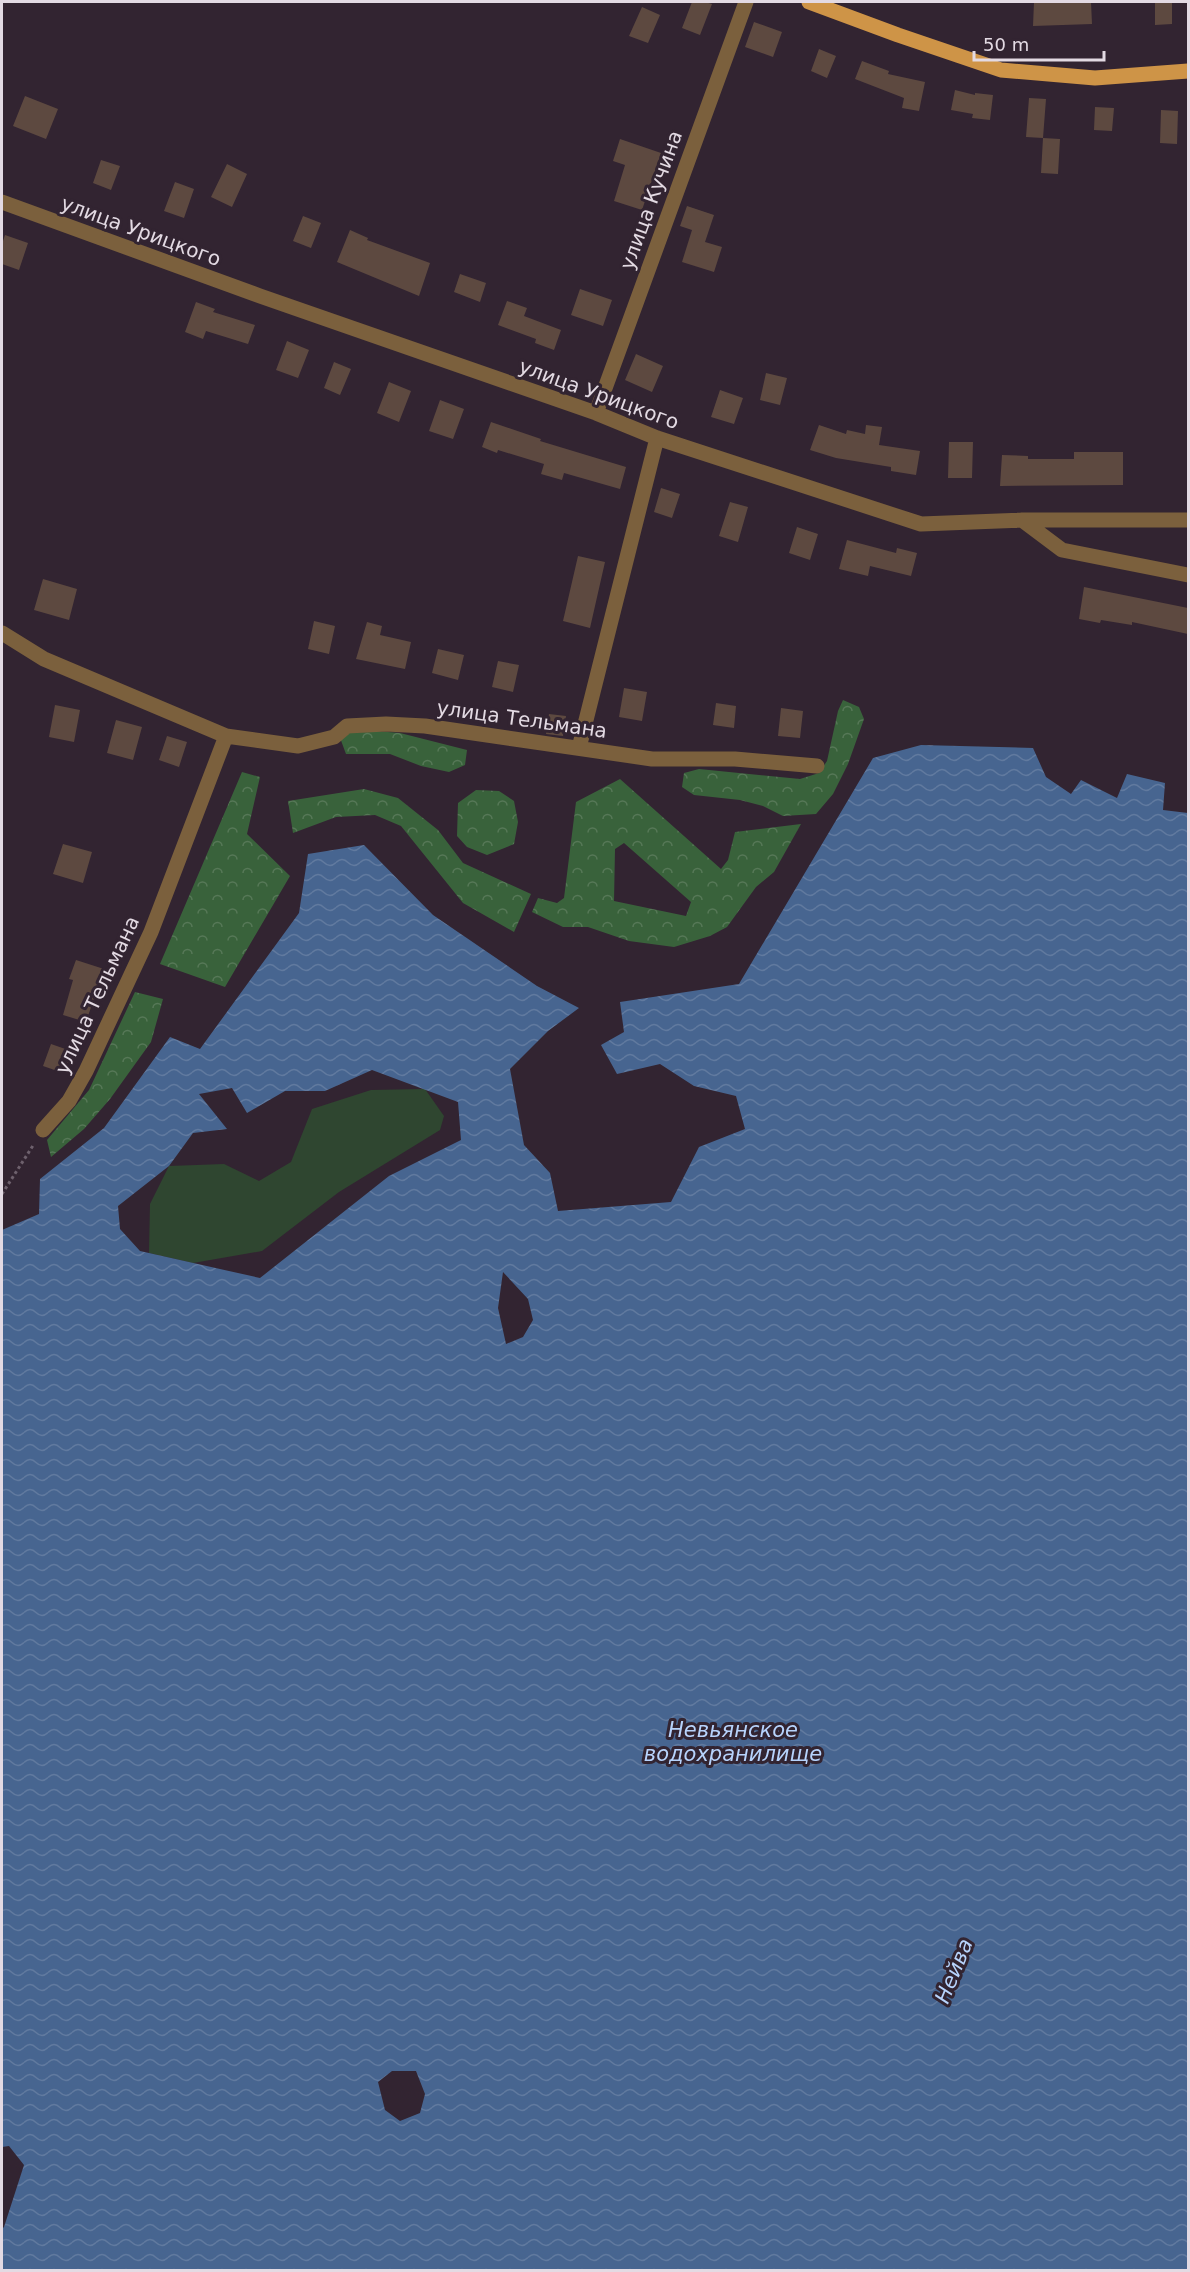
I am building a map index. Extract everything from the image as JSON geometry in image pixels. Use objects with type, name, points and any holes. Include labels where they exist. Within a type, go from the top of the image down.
[{"type":"main road","points":[[809,2],[1001,70],[1095,78],[1188,71]]},
{"type":"street","name":"улица Кучина","points":[[596,413],[746,2]]},
{"type":"street","name":"улица Урицкого","points":[[2,202],[260,296],[596,413],[657,438],[921,524],[1022,520],[1188,520]]},
{"type":"street","points":[[579,748],[657,438]]},
{"type":"street","points":[[1022,520],[1062,550],[1188,574]]},
{"type":"street","name":"улица Тельмана","points":[[2,633],[44,659],[226,736],[298,746],[334,737],[347,726],[386,724],[425,726],[652,759],[735,759],[817,766]]},
{"type":"street","name":"улица Тельмана","points":[[43,1130],[69,1101],[86,1071],[151,933],[226,736]]},
{"type":"path","points":[[2,1194],[43,1130]]},
{"type":"green space","points":[[843,700],[859,707],[864,719],[848,764],[833,794],[816,814],[783,816],[763,806],[740,800],[694,795],[682,787],[684,773],[699,769],[800,779],[819,773],[827,761],[838,711]]},
{"type":"green space","points":[[363,730],[400,733],[467,750],[465,765],[449,772],[421,766],[390,754],[346,754],[339,735]]},
{"type":"green space","points":[[242,772],[260,777],[247,834],[290,876],[225,987],[160,964]]},
{"type":"green space","points":[[620,779],[721,869],[728,860],[735,832],[801,824],[774,872],[756,887],[727,927],[710,936],[674,947],[629,941],[588,927],[563,927],[532,912],[538,898],[557,903],[564,898],[576,802]],"holes":[[[624,843],[691,902],[686,916],[614,901],[615,849]]]},
{"type":"green space","points":[[364,789],[398,798],[438,830],[463,863],[531,894],[514,932],[463,903],[401,826],[375,815],[336,817],[293,833],[288,801]]},
{"type":"green space","points":[[476,790],[499,791],[514,801],[518,822],[514,844],[487,855],[467,847],[457,836],[458,803]]},
{"type":"green space","points":[[135,992],[163,999],[151,1042],[110,1099],[84,1129],[51,1157],[47,1140],[89,1090]]},
{"type":"green space","points":[[425,1089],[444,1116],[440,1130],[339,1192],[262,1251],[193,1263],[149,1253],[150,1204],[169,1166],[224,1164],[259,1181],[291,1162],[312,1109],[371,1090]]},
{"type":"water","name":"Невьянское водохранилище","points":[[921,745],[1033,748],[1046,777],[1071,794],[1081,780],[1117,798],[1127,774],[1165,783],[1163,810],[1188,813],[1188,2270],[2,2270],[2,2229],[24,2165],[9,2146],[2,2147],[2,1230],[39,1214],[40,1179],[104,1128],[170,1037],[200,1049],[299,913],[308,854],[364,845],[433,915],[537,986],[579,1008],[548,1031],[510,1069],[524,1145],[550,1173],[558,1211],[671,1202],[699,1147],[745,1129],[736,1096],[694,1086],[660,1064],[617,1074],[601,1045],[624,1032],[620,1002],[739,984],[873,758]],"holes":[[[372,1070],[458,1102],[461,1140],[389,1176],[260,1278],[140,1251],[120,1229],[118,1206],[169,1166],[193,1133],[227,1129],[199,1094],[232,1088],[247,1113],[285,1091],[325,1091]],[[503,1272],[528,1299],[533,1320],[523,1337],[506,1344],[498,1308]],[[392,2071],[416,2071],[425,2094],[420,2113],[400,2121],[385,2110],[378,2082]]]},
{"type":"building","points":[[692,2],[712,4],[700,35],[682,28]]},
{"type":"building","points":[[1034,2],[1091,2],[1092,24],[1033,26]]},
{"type":"building","points":[[1155,2],[1172,2],[1172,24],[1155,25]]},
{"type":"building","points":[[642,7],[660,15],[648,43],[629,36]]},
{"type":"building","points":[[754,22],[782,32],[773,57],[745,47]]},
{"type":"building","points":[[819,49],[836,56],[827,78],[811,71]]},
{"type":"building","points":[[862,61],[889,71],[888,74],[925,82],[919,111],[902,108],[904,98],[855,79]]},
{"type":"building","points":[[955,90],[975,95],[975,93],[993,95],[990,120],[972,118],[973,114],[951,110]]},
{"type":"building","points":[[25,96],[58,109],[46,139],[13,126]]},
{"type":"building","points":[[1029,98],[1046,99],[1043,138],[1026,137]]},
{"type":"building","points":[[1095,107],[1114,108],[1112,131],[1094,130]]},
{"type":"building","points":[[1161,110],[1178,111],[1177,144],[1160,143]]},
{"type":"building","points":[[1043,138],[1060,139],[1058,174],[1041,173]]},
{"type":"building","points":[[620,139],[661,153],[642,210],[614,201],[625,165],[613,161]]},
{"type":"building","points":[[101,160],[120,166],[111,190],[93,183]]},
{"type":"building","points":[[227,164],[247,174],[232,207],[211,197]]},
{"type":"building","points":[[175,182],[194,189],[184,218],[164,211]]},
{"type":"building","points":[[687,206],[714,215],[705,242],[722,247],[714,272],[682,262],[692,230],[680,226]]},
{"type":"building","points":[[303,216],[321,223],[311,248],[293,241]]},
{"type":"building","points":[[350,230],[368,238],[367,240],[430,263],[419,296],[337,262]]},
{"type":"building","points":[[5,235],[28,243],[19,270],[2,264],[2,244]]},
{"type":"building","points":[[460,274],[486,283],[480,302],[454,292]]},
{"type":"building","points":[[580,289],[612,300],[603,326],[571,315]]},
{"type":"building","points":[[507,301],[527,308],[524,316],[561,330],[554,350],[535,343],[536,339],[498,325]]},
{"type":"building","points":[[196,302],[215,309],[213,312],[255,325],[248,344],[206,331],[203,339],[185,332]]},
{"type":"building","points":[[287,341],[309,350],[298,378],[276,370]]},
{"type":"building","points":[[636,354],[663,366],[652,392],[625,380]]},
{"type":"building","points":[[334,362],[351,369],[340,395],[324,388]]},
{"type":"building","points":[[766,373],[787,378],[780,405],[760,400]]},
{"type":"building","points":[[389,382],[411,391],[399,422],[377,413]]},
{"type":"building","points":[[720,390],[743,398],[734,424],[711,417]]},
{"type":"building","points":[[440,400],[464,409],[453,439],[429,431]]},
{"type":"building","points":[[491,422],[541,439],[540,441],[626,467],[620,489],[564,473],[562,480],[541,474],[544,464],[498,450],[497,453],[482,447]]},
{"type":"building","points":[[819,425],[846,434],[847,430],[865,434],[866,425],[882,427],[879,445],[920,451],[916,475],[891,471],[891,467],[836,458],[810,450]]},
{"type":"building","points":[[949,442],[973,442],[972,478],[948,478]]},
{"type":"building","points":[[1074,452],[1123,452],[1123,485],[1000,486],[1002,455],[1028,456],[1028,459],[1074,459]]},
{"type":"building","points":[[661,488],[680,494],[672,518],[654,512]]},
{"type":"building","points":[[730,502],[748,507],[738,542],[719,536]]},
{"type":"building","points":[[797,527],[818,534],[810,560],[789,553]]},
{"type":"building","points":[[847,540],[896,553],[897,548],[917,553],[911,576],[870,566],[868,576],[839,569]]},
{"type":"building","points":[[578,556],[605,562],[590,628],[563,621]]},
{"type":"building","points":[[43,579],[77,589],[69,620],[34,610]]},
{"type":"building","points":[[1084,587],[1188,608],[1188,634],[1132,622],[1132,625],[1079,619]]},
{"type":"building","points":[[314,621],[335,626],[329,654],[308,649]]},
{"type":"building","points":[[367,622],[382,626],[380,635],[411,642],[405,669],[356,659]]},
{"type":"building","points":[[438,649],[464,655],[458,680],[432,673]]},
{"type":"building","points":[[498,661],[519,665],[513,692],[492,687]]},
{"type":"building","points":[[624,688],[647,692],[642,721],[619,717]]},
{"type":"building","points":[[716,703],[736,706],[734,728],[713,725]]},
{"type":"building","points":[[55,705],[80,710],[74,742],[49,737]]},
{"type":"building","points":[[781,708],[803,711],[800,738],[778,736]]},
{"type":"building","points":[[549,714],[566,716],[563,736],[546,734]]},
{"type":"building","points":[[116,720],[142,727],[133,760],[107,753]]},
{"type":"building","points":[[167,736],[187,742],[179,767],[159,760]]},
{"type":"building","points":[[63,844],[92,852],[83,883],[53,874]]},
{"type":"building","points":[[76,960],[104,969],[86,1022],[63,1015],[73,980],[69,979]]},
{"type":"building","points":[[51,1044],[74,1052],[66,1074],[43,1066]]},
{"type":"water label","name":"Нейва","points":[[954,1971]]}]
